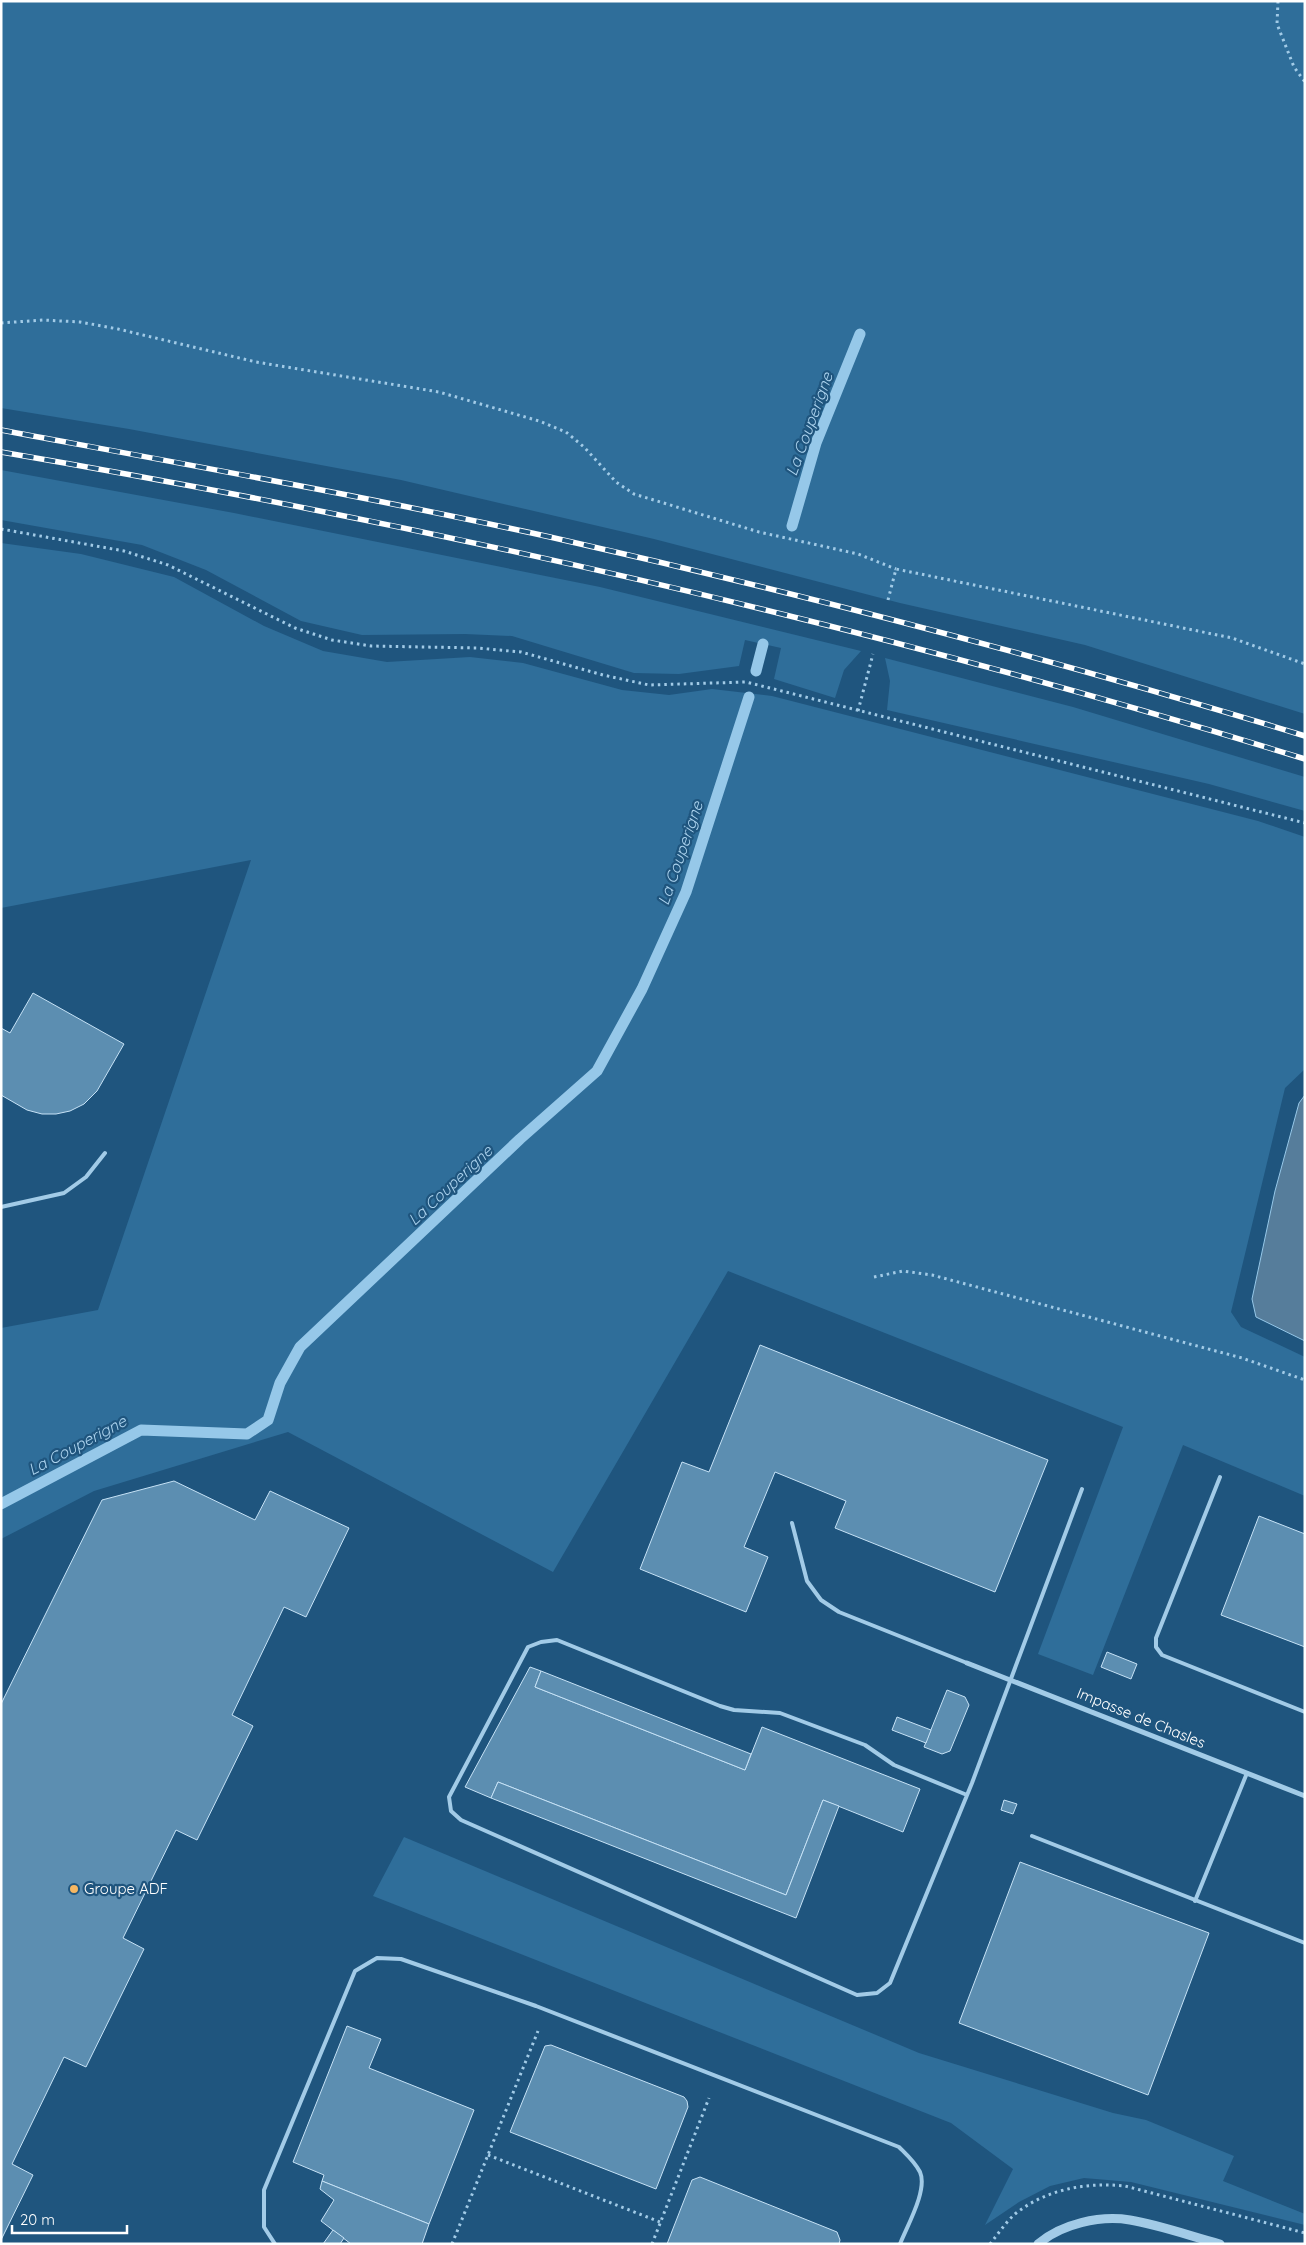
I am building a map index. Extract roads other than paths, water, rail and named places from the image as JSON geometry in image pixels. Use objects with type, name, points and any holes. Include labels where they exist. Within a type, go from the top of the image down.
[{"type":"street","name":"Impasse de Chasles","points":[[967,1663],[1305,1796]]},
{"type":"street","points":[[1038,2244],[1061,2230],[1078,2223],[1129,2219],[1220,2244]]},
{"type":"lane","points":[[1,1207],[64,1193],[86,1177],[105,1152]]},
{"type":"lane","points":[[1220,1478],[1156,1638],[1156,1647],[1162,1654],[1305,1712]]},
{"type":"lane","points":[[967,1795],[894,1765],[865,1745],[780,1713],[734,1710],[720,1706],[557,1640],[541,1642],[528,1647],[449,1797],[451,1811],[462,1820],[857,1994],[877,1993],[890,1982],[967,1795],[1082,1489]]},
{"type":"lane","points":[[792,1523],[807,1581],[821,1600],[839,1612],[967,1663]]},
{"type":"lane","points":[[1195,1901],[1247,1773]]},
{"type":"lane","points":[[1032,1836],[1305,1943]]},
{"type":"lane","points":[[275,2244],[264,2227],[264,2190],[355,1971],[376,1958],[401,1959],[546,2011],[899,2147],[912,2159],[920,2173],[921,2191],[900,2244]]},
{"type":"waterway","name":"La Couperigne","points":[[792,526],[816,443],[860,334]]},
{"type":"waterway","name":"La Couperigne","points":[[756,671],[763,644]]},
{"type":"waterway","name":"La Couperigne","points":[[1,1504],[141,1430],[247,1434],[268,1420],[280,1383],[300,1347],[520,1139],[597,1071],[642,989],[686,892],[749,697]]},
{"type":"railway","points":[[1,430],[413,508],[550,537],[740,581],[1024,655],[1305,736]]},
{"type":"railway","points":[[1,452],[166,481],[330,513],[658,584],[983,666],[1305,759]]},
{"type":"place","name":"Groupe ADF","points":[[74,1889]]}]
